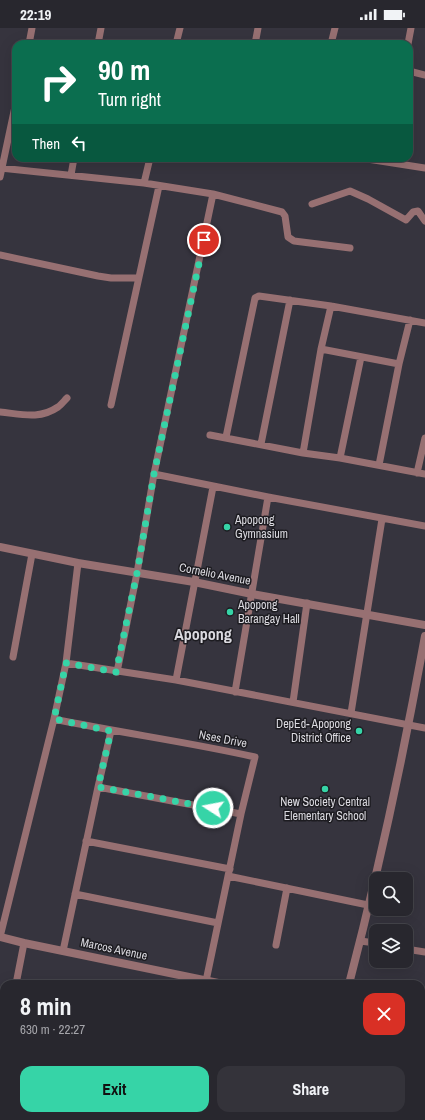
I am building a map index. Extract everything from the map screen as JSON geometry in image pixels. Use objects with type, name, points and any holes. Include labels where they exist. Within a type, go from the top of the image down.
[{"type":"street","points":[[30,40],[32,28]]},
{"type":"street","points":[[99,40],[101,28]]},
{"type":"street","points":[[177,40],[180,28]]},
{"type":"street","points":[[256,40],[258,28]]},
{"type":"street","points":[[332,40],[335,28]]},
{"type":"street","points":[[409,40],[411,28]]},
{"type":"street","points":[[413,72],[425,76]]},
{"type":"street","points":[[0,176],[12,120]]},
{"type":"street","points":[[72,175],[74,162]]},
{"type":"street","points":[[144,183],[149,162]]},
{"type":"street","points":[[395,162],[425,168]]},
{"type":"street","points":[[1,168],[144,183],[213,194],[282,212],[285,216],[288,237],[294,241],[350,248]]},
{"type":"street","points":[[111,405],[159,186]]},
{"type":"street","points":[[312,204],[350,191],[406,220],[412,212],[418,211],[425,221]]},
{"type":"street","points":[[116,672],[137,573],[154,474],[213,194]]},
{"type":"street","points":[[0,254],[94,276],[111,278],[138,278]]},
{"type":"street","points":[[226,437],[253,300],[255,298],[259,296],[331,306],[425,323]]},
{"type":"street","points":[[261,444],[290,300]]},
{"type":"street","points":[[303,453],[321,349],[331,306]]},
{"type":"street","points":[[379,465],[399,364],[410,320]]},
{"type":"street","points":[[321,349],[399,364]]},
{"type":"street","points":[[340,458],[360,357]]},
{"type":"street","points":[[0,412],[34,416],[42,415],[58,407],[67,398]]},
{"type":"street","points":[[210,435],[425,474]]},
{"type":"street","points":[[417,473],[425,438]]},
{"type":"street","points":[[154,474],[213,487],[425,526]]},
{"type":"street","points":[[176,680],[213,487]]},
{"type":"street","points":[[235,692],[268,497]]},
{"type":"street","points":[[351,713],[382,519]]},
{"type":"street","name":"Cornelio Avenue","points":[[0,547],[78,563],[194,582],[425,625]]},
{"type":"street","points":[[13,657],[32,554]]},
{"type":"street","points":[[0,937],[54,719],[66,663],[78,563]]},
{"type":"street","points":[[293,702],[307,604]]},
{"type":"street","points":[[350,980],[409,725],[425,636]]},
{"type":"street","points":[[66,663],[116,672],[176,680],[425,728]]},
{"type":"street","name":"Nses Drive","points":[[54,719],[111,731],[255,756],[241,814],[206,980]]},
{"type":"street","points":[[63,951],[111,731]]},
{"type":"street","points":[[98,787],[241,814]]},
{"type":"street","points":[[86,841],[229,872],[287,888],[368,905]]},
{"type":"street","points":[[276,945],[287,888]]},
{"type":"street","points":[[75,894],[218,923]]},
{"type":"street","name":"Marcos Avenue","points":[[0,937],[201,980]]},
{"type":"street","points":[[360,940],[369,942]]},
{"type":"street","points":[[17,980],[24,943]]},
{"type":"street","points":[[413,950],[425,952]]},
{"type":"place","name":"Apopong Gymnasium","points":[[227,527]]},
{"type":"place","name":"Apopong Barangay Hall","points":[[230,612]]},
{"type":"place","name":"DepEd- Apopong District Office","points":[[359,731]]},
{"type":"place","name":"New Society Central Elementary School","points":[[325,789]]},
{"type":"district","name":"Apopong","points":[[203,634]]},
{"type":"route","points":[[204,240],[154,474],[137,573],[116,672],[66,663],[54,719],[111,731],[98,787],[213,808]]}]
